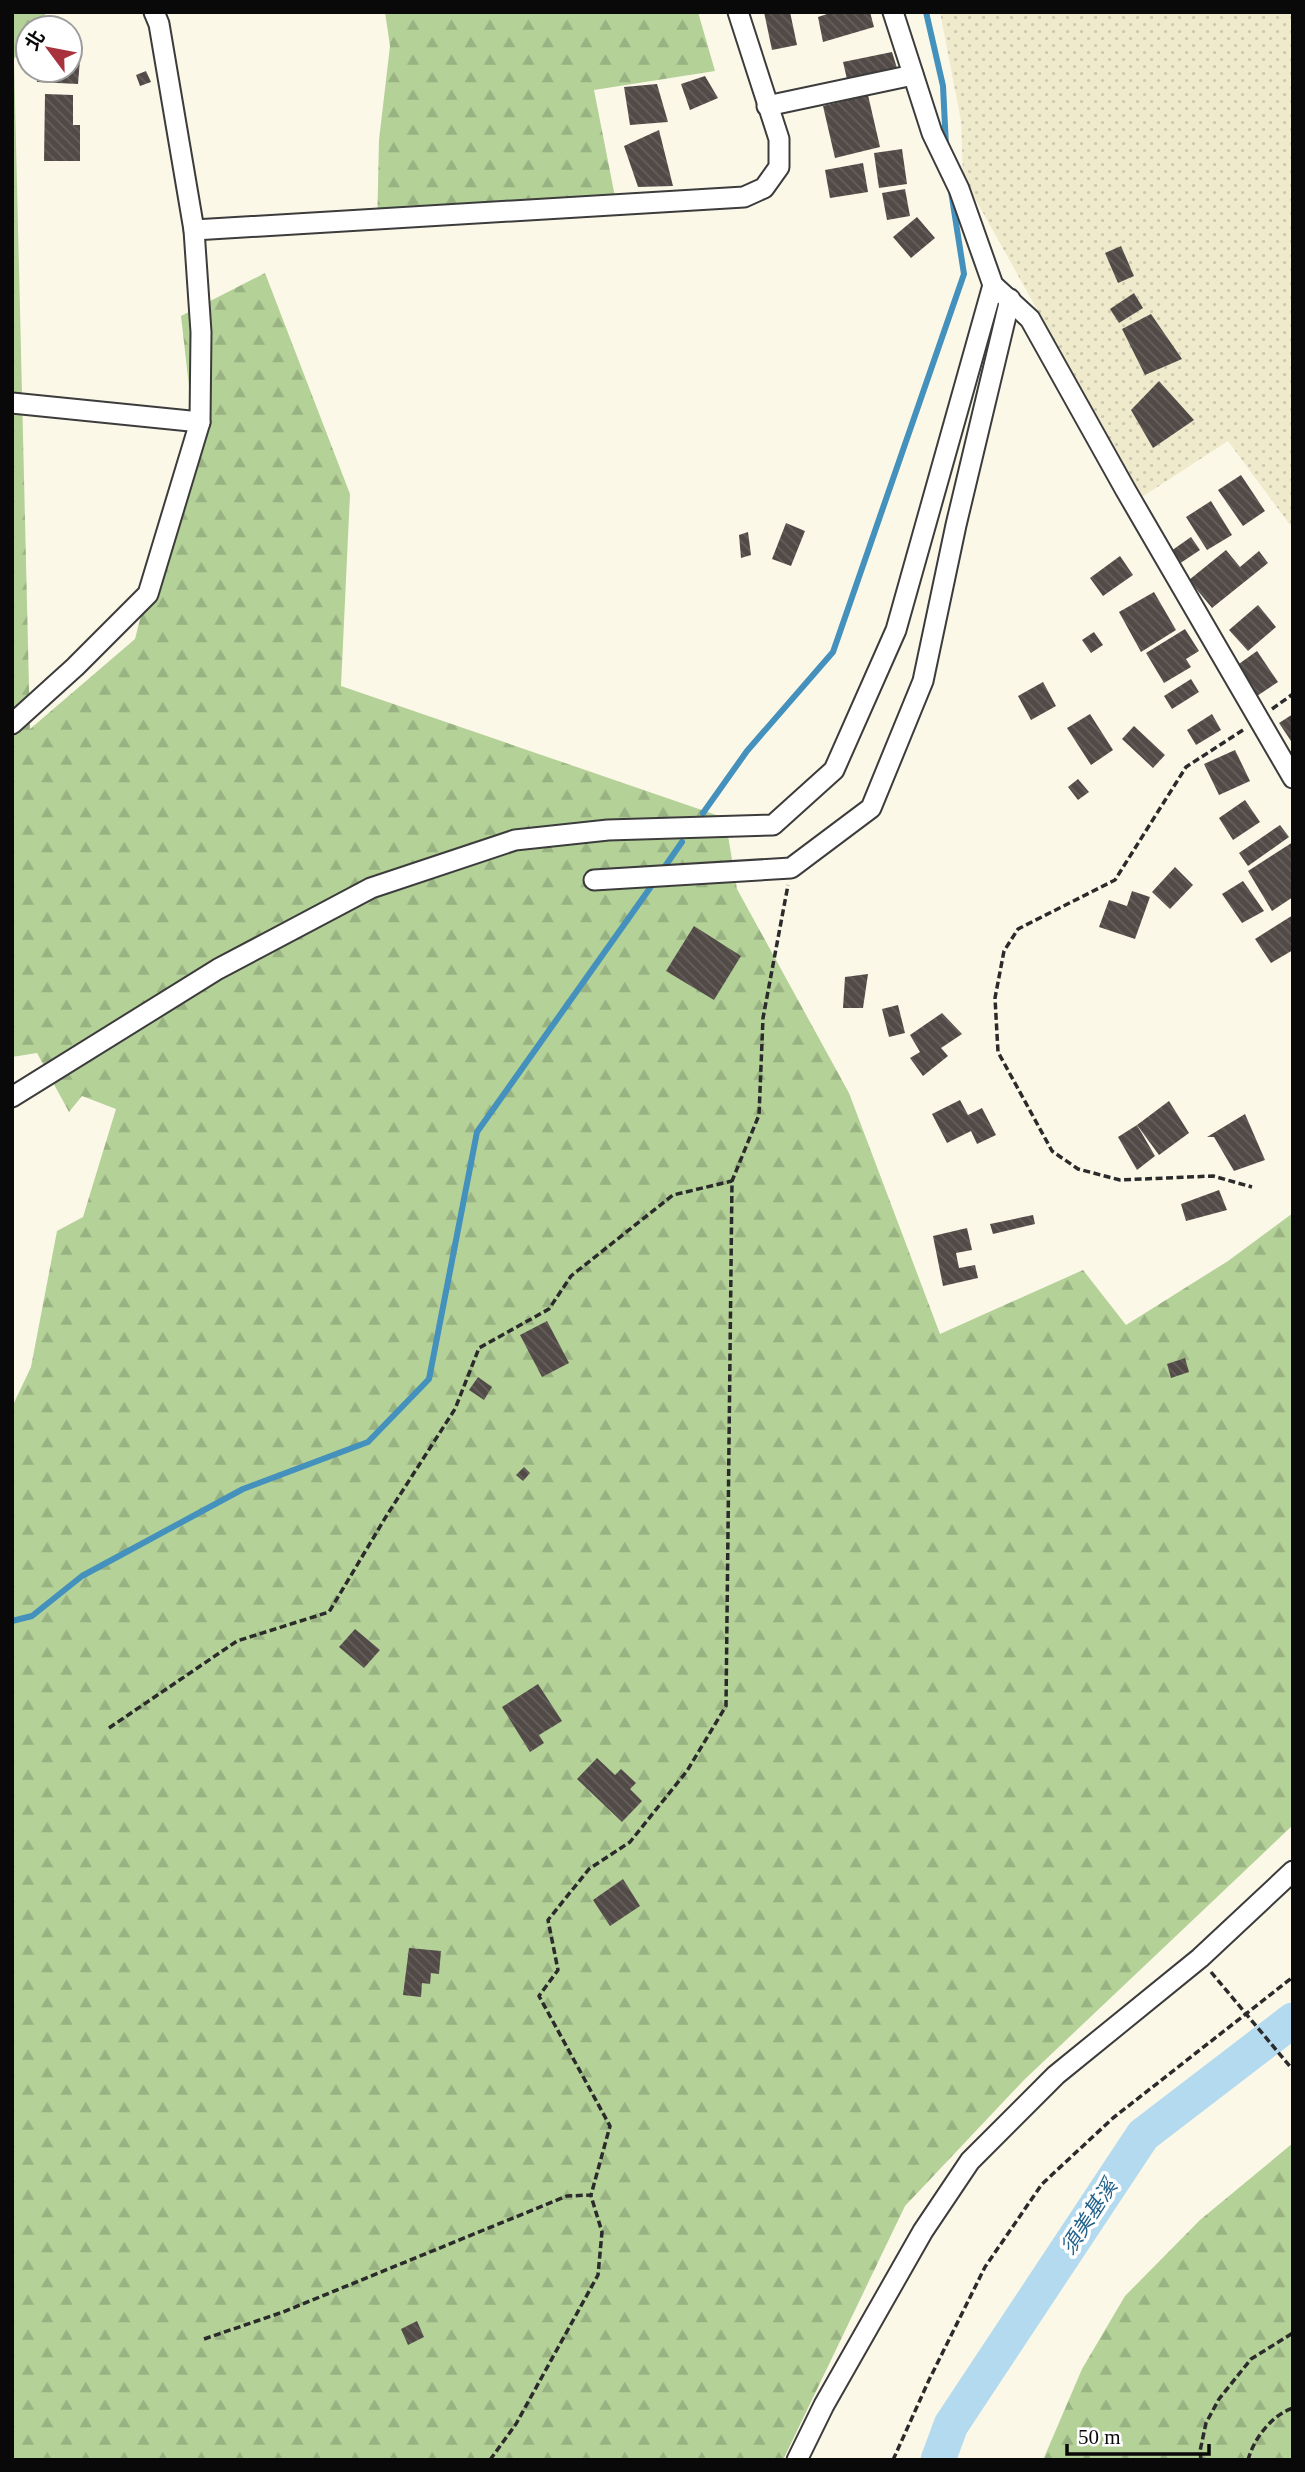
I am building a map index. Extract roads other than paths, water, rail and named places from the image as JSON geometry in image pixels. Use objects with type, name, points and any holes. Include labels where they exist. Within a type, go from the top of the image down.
[{"type":"street","points":[[12,724],[75,667],[148,594],[200,422],[201,332],[194,230],[159,24],[154,12]]},
{"type":"street","points":[[194,230],[744,197],[764,188],[779,167],[779,139],[738,12]]},
{"type":"street","points":[[893,12],[932,133],[952,175],[993,285],[1030,318],[1125,489],[1293,778]]},
{"type":"street","points":[[767,106],[913,75]]},
{"type":"street","points":[[12,1097],[218,969],[371,888],[515,840],[608,830],[773,825],[834,770],[896,630],[993,285]]},
{"type":"street","points":[[594,880],[791,868],[871,808],[923,681],[956,525],[1010,299]]},
{"type":"street","points":[[12,403],[200,422]]},
{"type":"street","points":[[797,2460],[824,2405],[923,2231],[970,2161],[1056,2075],[1200,1958],[1293,1871]]},
{"type":"waterway","points":[[926,12],[943,86],[946,146]]},
{"type":"waterway","points":[[703,813],[747,751],[833,652],[964,274],[951,191]]},
{"type":"waterway","points":[[661,872],[682,842]]},
{"type":"waterway","points":[[12,1621],[32,1616],[82,1576],[243,1489],[368,1442],[429,1379],[477,1132],[655,881]]},
{"type":"waterway","name":"須美基溪","points":[[938,2460],[951,2425],[1143,2135],[1293,2020]]}]
